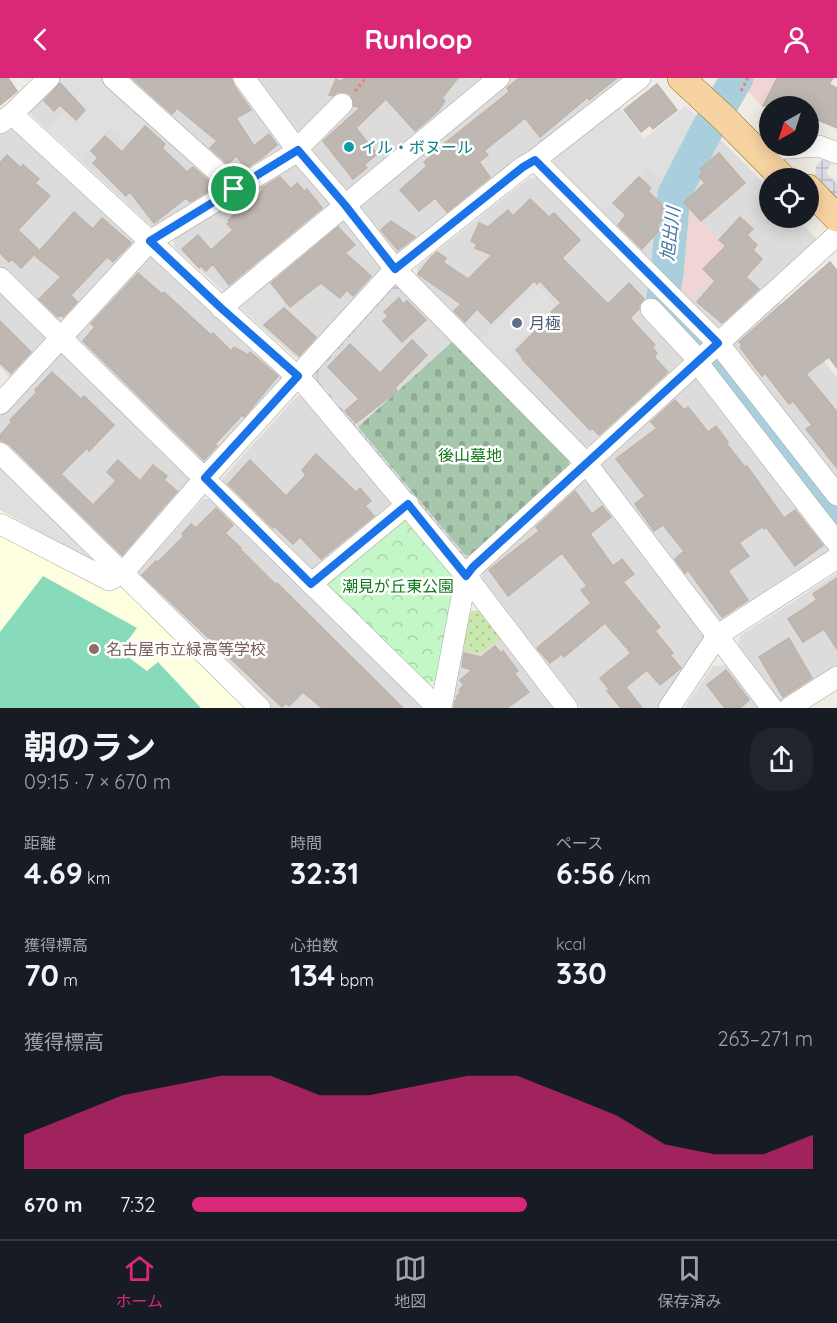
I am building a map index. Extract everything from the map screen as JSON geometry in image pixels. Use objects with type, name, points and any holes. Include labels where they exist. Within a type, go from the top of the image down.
[{"type":"main road","points":[[681,78],[723,98],[759,137]]},
{"type":"main road","points":[[778,156],[790,168]]},
{"type":"main road","points":[[819,199],[837,218]]},
{"type":"main road","points":[[819,217],[837,235]]},
{"type":"street","points":[[49,78],[6,119],[150,241],[298,376],[408,504],[567,708]]},
{"type":"street","points":[[114,78],[219,172],[234,189]]},
{"type":"street","points":[[244,78],[298,150],[395,269],[586,463],[772,708]]},
{"type":"street","points":[[221,308],[499,78]]},
{"type":"street","points":[[0,525],[109,580],[122,574],[205,478],[395,269],[640,78]]},
{"type":"street","points":[[0,404],[150,241],[298,150],[342,104]]},
{"type":"street","points":[[819,146],[837,153]]},
{"type":"street","points":[[535,160],[665,289],[837,543]]},
{"type":"street","points":[[440,708],[466,576],[473,567],[837,235]]},
{"type":"street","points":[[0,278],[440,708]]},
{"type":"street","points":[[651,309],[693,354],[708,353]]},
{"type":"street","points":[[708,353],[837,495]]},
{"type":"street","points":[[0,453],[260,708]]},
{"type":"street","points":[[311,584],[408,504]]},
{"type":"street","points":[[669,708],[718,635],[837,558]]},
{"type":"street","points":[[789,708],[837,677]]},
{"type":"path","points":[[723,98],[748,78]]},
{"type":"shaded area","points":[[58,78],[79,100],[48,131],[25,108]]},
{"type":"shaded area","points":[[58,78],[109,78],[152,117],[128,144],[109,128],[80,160],[48,131],[79,100]]},
{"type":"shaded area","points":[[120,78],[238,78],[285,140],[283,149],[237,177],[229,177]]},
{"type":"shaded area","points":[[251,78],[362,78],[301,141]]},
{"type":"shaded area","points":[[368,78],[487,78],[350,191],[342,191],[304,146]]},
{"type":"shaded area","points":[[510,78],[627,78],[402,255],[392,253],[360,215],[361,200]]},
{"type":"shaded area","points":[[750,78],[777,78],[767,96],[759,96],[759,103],[744,88]]},
{"type":"shaded area","points":[[685,106],[702,121],[668,185],[647,166],[601,214],[553,168],[554,158],[619,107],[644,139]]},
{"type":"shaded area","points":[[152,117],[215,175],[214,191],[155,227],[152,227],[80,160],[109,128]]},
{"type":"shaded area","points":[[12,128],[21,132],[133,236],[134,245],[65,322],[54,322],[0,268],[0,132]]},
{"type":"shaded area","points":[[715,134],[759,178],[759,228],[807,228],[819,241],[724,327],[715,327],[690,302],[702,224],[681,200]]},
{"type":"shaded area","points":[[826,157],[834,159],[826,172],[837,184],[837,207],[819,183],[819,168],[816,168],[816,165]]},
{"type":"shaded area","points":[[290,163],[299,164],[332,203],[331,212],[225,292],[174,247],[175,232]]},
{"type":"shaded area","points":[[647,166],[668,185],[660,271],[601,214]]},
{"type":"shaded area","points":[[541,177],[652,288],[647,310],[688,358],[595,446],[583,447],[499,361],[555,306],[536,286],[480,341],[417,276],[417,267],[529,178]]},
{"type":"shaded area","points":[[681,200],[735,256],[690,302],[673,283]]},
{"type":"shaded area","points":[[345,219],[381,263],[381,272],[305,357],[296,358],[259,325],[294,296],[276,291],[264,277]]},
{"type":"shaded area","points":[[154,255],[283,372],[283,382],[209,463],[200,464],[75,342],[75,332],[145,256]]},
{"type":"shaded area","points":[[264,277],[276,291],[285,284],[295,297],[259,325],[239,307],[239,298]]},
{"type":"shaded area","points":[[395,284],[402,289],[392,290],[318,372],[318,380],[465,555],[474,556],[464,560],[313,383],[311,373]]},
{"type":"shaded area","name":"月極","points":[[535,286],[555,306],[499,361],[480,341]]},
{"type":"shaded area","points":[[0,289],[44,333],[45,343],[12,379],[0,367]]},
{"type":"shaded area","points":[[402,289],[453,341],[358,427],[318,380],[318,372],[392,290]]},
{"type":"shaded area","points":[[777,300],[837,378],[837,484],[733,349],[734,338]]},
{"type":"shaded area","points":[[56,353],[65,353],[190,475],[191,485],[126,557],[116,558],[0,443],[0,414]]},
{"type":"shaded area","points":[[692,376],[702,378],[831,546],[829,555],[727,622],[717,619],[602,468],[603,458]]},
{"type":"shaded area","points":[[297,396],[305,396],[393,501],[392,511],[310,573],[223,487],[222,479]]},
{"type":"shaded area","points":[[0,464],[95,559],[93,561],[0,510]]},
{"type":"shaded area","points":[[580,480],[589,482],[704,635],[704,645],[660,708],[581,708],[482,579],[482,569]]},
{"type":"shaded area","points":[[203,499],[213,499],[426,708],[271,708],[139,580],[139,571]]},
{"type":"shaded area","name":"名古屋市立緑高等学校","points":[[0,510],[92,561],[95,559],[248,708],[0,708]]},
{"type":"shaded area","points":[[837,573],[837,672],[789,703],[780,702],[738,646],[740,636]]},
{"type":"shaded area","points":[[503,637],[557,708],[449,708],[460,649]]},
{"type":"shaded area","points":[[728,665],[760,708],[684,708],[713,666]]},
{"type":"green space","name":"後山墓地","points":[[453,341],[569,458],[569,468],[474,556],[465,555],[358,427]]},
{"type":"green space","name":"潮見が丘東公園","points":[[407,517],[454,573],[456,582],[439,680],[424,685],[325,587],[325,578]]},
{"type":"green space","points":[[43,576],[137,628],[120,651],[147,671],[158,662],[201,708],[0,708],[0,632]]},
{"type":"green space","points":[[482,609],[503,637],[479,654],[460,649],[466,613]]},
{"type":"pier","points":[[730,78],[742,86],[715,134],[702,121]]},
{"type":"building","points":[[0,78],[8,78],[17,91],[0,105]]},
{"type":"building","points":[[132,78],[231,78],[251,110],[236,118],[254,146],[269,134],[277,145],[246,168],[236,156],[228,164],[210,148],[217,141],[177,108],[172,114]]},
{"type":"building","points":[[344,78],[458,78],[442,98],[445,101],[437,112],[415,131],[386,99],[356,128],[377,154],[364,165],[367,168],[353,179],[323,141],[360,108],[354,106],[351,95],[346,92],[329,95],[336,79],[342,82]]},
{"type":"building","points":[[519,78],[617,78],[589,100],[588,97],[540,137],[525,118],[484,151],[488,155],[479,162],[490,177],[447,212],[435,198],[419,211],[400,190],[427,166],[424,162],[509,92],[507,88]]},
{"type":"building","points":[[777,78],[833,78],[829,84],[837,88],[837,128],[819,120],[819,96],[768,96]]},
{"type":"building","points":[[60,83],[85,110],[76,120],[60,105],[54,111],[44,101]]},
{"type":"building","points":[[657,84],[677,110],[653,129],[650,125],[641,132],[624,110]]},
{"type":"building","points":[[145,126],[165,144],[162,148],[187,172],[193,167],[211,183],[209,185],[212,189],[190,202],[186,198],[154,223],[130,192],[126,196],[93,163],[98,158],[91,151],[105,136],[122,152]]},
{"type":"building","points":[[719,153],[745,183],[701,221],[684,202],[705,183],[699,176],[703,173],[700,169]]},
{"type":"building","points":[[7,155],[21,168],[23,165],[39,179],[35,183],[50,196],[18,230],[39,250],[21,268],[12,259],[9,262],[0,253],[0,163]]},
{"type":"building","points":[[280,177],[291,189],[297,183],[304,191],[307,189],[322,208],[229,285],[213,264],[206,271],[201,266],[199,268],[182,249],[198,235],[211,250],[233,230],[227,224],[230,222],[228,220],[263,190],[262,188]]},
{"type":"building","points":[[639,177],[651,188],[648,191],[669,212],[656,226],[660,229],[642,249],[618,225],[626,215],[613,203]]},
{"type":"building","points":[[530,199],[549,217],[554,213],[580,240],[562,258],[608,304],[629,283],[644,299],[639,309],[630,318],[655,345],[652,347],[657,353],[654,357],[668,372],[599,435],[592,428],[590,430],[516,350],[553,314],[551,312],[561,303],[540,281],[537,284],[534,281],[491,323],[477,309],[465,322],[454,311],[461,304],[418,274],[437,252],[446,258],[443,262],[468,279],[492,255],[475,248],[477,244],[471,241],[479,223],[488,227],[508,210],[513,216]]},
{"type":"building","points":[[74,212],[93,229],[102,218],[131,243],[113,262],[107,257],[71,295],[77,302],[63,317],[61,315],[58,317],[39,299],[61,277],[35,256]]},
{"type":"building","points":[[740,217],[753,229],[747,235],[757,245],[753,250],[762,259],[746,277],[759,289],[722,323],[697,302],[715,281],[703,269],[726,246],[719,240]]},
{"type":"building","points":[[391,221],[415,237],[398,250],[381,230]]},
{"type":"building","points":[[338,227],[355,245],[345,253],[371,276],[353,296],[347,290],[340,298],[321,283],[290,307],[271,283]]},
{"type":"building","points":[[830,262],[837,271],[837,368],[829,357],[806,374],[837,412],[837,468],[806,429],[812,425],[793,401],[789,404],[765,373],[762,376],[740,347],[742,345],[739,342]]},
{"type":"building","points":[[138,273],[162,294],[164,292],[211,335],[213,333],[231,351],[234,347],[248,355],[250,352],[278,376],[244,417],[242,415],[215,444],[217,446],[204,460],[83,341],[95,327],[91,324]]},
{"type":"building","points":[[399,298],[403,304],[407,301],[426,320],[402,342],[383,321],[388,316],[384,312]]},
{"type":"building","points":[[284,308],[316,337],[299,356],[264,325]]},
{"type":"building","points":[[0,321],[31,352],[11,373],[0,363]]},
{"type":"building","points":[[412,340],[427,355],[395,388],[397,391],[356,423],[345,411],[359,399],[328,367],[350,344],[380,373]]},
{"type":"building","points":[[52,372],[81,399],[84,396],[114,425],[89,451],[87,448],[61,474],[93,505],[116,481],[107,472],[118,460],[140,481],[153,465],[167,476],[164,480],[177,491],[122,555],[9,444],[0,440],[0,435],[12,422],[10,420],[37,392],[35,390]]},
{"type":"building","points":[[675,400],[684,410],[688,407],[708,432],[716,426],[728,442],[726,443],[745,467],[747,466],[784,518],[795,510],[823,545],[795,566],[766,527],[764,529],[762,527],[739,543],[749,556],[728,571],[748,600],[722,617],[688,570],[685,573],[675,559],[684,551],[663,525],[654,531],[635,504],[645,496],[616,459],[657,428],[651,422]]},
{"type":"building","points":[[316,454],[356,492],[360,488],[371,501],[365,506],[374,516],[321,559],[300,537],[293,544],[274,526],[273,528],[228,484],[250,460],[286,496],[306,475],[302,470]]},
{"type":"building","points":[[575,491],[592,514],[602,506],[611,517],[590,534],[613,566],[622,559],[634,574],[623,582],[660,627],[655,631],[673,653],[670,655],[681,668],[660,685],[647,670],[626,687],[642,708],[621,708],[600,678],[631,653],[605,623],[564,657],[562,654],[550,663],[537,648],[591,603],[581,590],[587,586],[562,553],[508,596],[489,570],[539,531],[536,527]]},
{"type":"building","points":[[216,508],[233,525],[225,533],[403,708],[322,708],[303,692],[289,706],[286,703],[282,707],[142,575],[184,536],[182,534],[191,524],[196,528]]},
{"type":"building","points":[[837,578],[837,649],[824,629],[803,642],[788,619],[817,600],[813,594]]},
{"type":"building","points":[[789,638],[812,678],[783,697],[759,657]]},
{"type":"building","points":[[495,646],[501,653],[503,651],[518,671],[514,673],[529,692],[507,708],[454,708],[455,701],[458,699],[456,697],[461,692],[459,690],[464,685],[460,680],[472,670],[462,667],[464,653],[481,657]]},
{"type":"building","points":[[726,670],[749,700],[740,708],[725,708],[707,685]]},
{"type":"waterway","name":"旭出川","points":[[737,78],[674,194],[667,274],[661,308],[714,360],[837,521]]},
{"type":"place","name":"イル・ボヌール","points":[[349,147]]},
{"type":"place","name":"月極","points":[[517,323]]},
{"type":"place","name":"名古屋市立緑高等学校","points":[[94,649]]},
{"type":"route","points":[[298,150],[395,269],[523,167],[535,160],[718,343],[473,567],[466,576],[408,504],[311,584],[205,478],[298,376],[150,241],[234,189],[298,150]]}]
